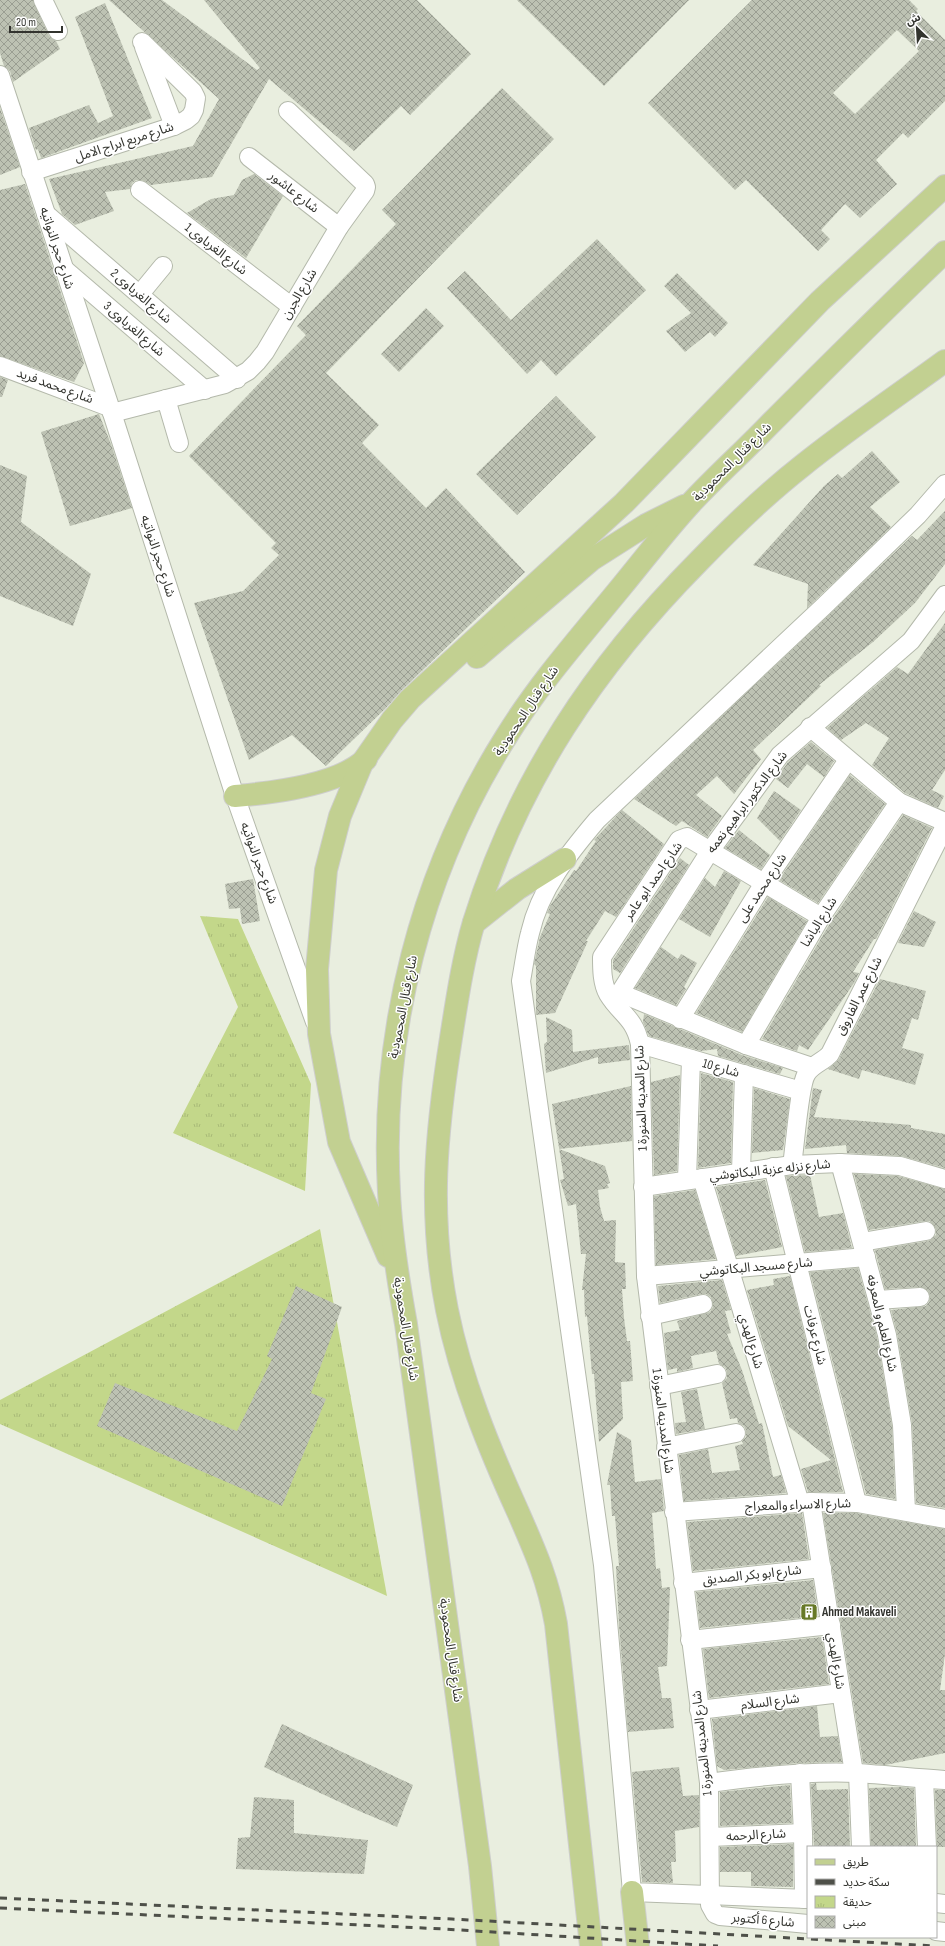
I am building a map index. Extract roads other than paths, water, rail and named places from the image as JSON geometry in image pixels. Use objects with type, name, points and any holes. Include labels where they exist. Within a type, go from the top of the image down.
[{"type":"main road","points":[[398,1280],[339,1142],[320,1034],[317,969],[326,870],[340,816],[362,763],[392,720],[410,699],[624,503],[761,364],[820,301],[945,186]]},
{"type":"main road","name":"شارع قنال المحمودية","points":[[488,1946],[474,1819],[408,1332],[398,1280],[388,1191],[391,1079],[400,1012],[420,924],[435,882],[466,808],[502,743],[527,704],[551,672],[691,503],[839,355],[945,252]]},
{"type":"main road","points":[[591,1946],[556,1624],[552,1602],[539,1557],[474,1406],[464,1375],[447,1312],[437,1240],[435,1170],[438,1123],[455,1012],[474,923],[504,840],[526,793],[551,746],[611,659],[681,579],[759,502],[801,466],[945,361]]},
{"type":"main road","points":[[235,796],[300,787],[342,773],[362,763],[513,626],[591,560],[646,525],[691,503]]},
{"type":"main road","points":[[474,923],[517,889],[565,859]]},
{"type":"main road","points":[[632,1892],[638,1946]]},
{"type":"street","points":[[43,0],[58,31]]},
{"type":"street","name":"شارع مربع ابراج الامل","points":[[31,172],[174,126],[191,116],[194,110],[196,98],[193,92],[142,42],[174,126]]},
{"type":"street","name":"شارع حجر النواتيه","points":[[0,76],[235,796],[320,1034]]},
{"type":"street","name":"شارع الجرن","points":[[110,410],[205,390],[237,378],[257,362],[292,307],[339,227],[365,191],[366,185],[288,111]]},
{"type":"street","name":"شارع عاشور","points":[[249,157],[339,227]]},
{"type":"street","name":"شارع الغرباوى 1","points":[[140,190],[292,307]]},
{"type":"street","name":"شارع الغرباوى 2","points":[[45,213],[237,378]]},
{"type":"street","points":[[140,294],[163,266]]},
{"type":"street","name":"شارع الغرباوى 3","points":[[63,268],[205,390]]},
{"type":"street","name":"شارع محمد فريد","points":[[0,366],[110,410]]},
{"type":"street","points":[[166,399],[179,443]]},
{"type":"street","points":[[800,1773],[806,1899],[632,1892],[602,1565],[522,981],[530,932],[546,891],[565,859],[598,820],[823,607],[918,515],[945,484]]},
{"type":"street","name":"شارع الدكتور ابراهيم نعمه","points":[[617,998],[710,851],[780,754],[911,641],[945,595]]},
{"type":"street","points":[[810,727],[899,802],[945,822]]},
{"type":"street","name":"شارع محمد على","points":[[680,1019],[764,883],[848,760]]},
{"type":"street","name":"شارع الباشا","points":[[746,1044],[821,917],[899,802]]},
{"type":"street","name":"شارع عمر الفاروق","points":[[792,1165],[802,1082],[812,1067],[825,1060],[830,1054],[945,826]]},
{"type":"street","name":"شارع احمد ابو عامر","points":[[602,957],[679,840],[687,838],[821,917]]},
{"type":"street","name":"شارع المدينه المنورة 1","points":[[602,957],[602,975],[608,993],[617,998],[638,1033],[640,1044],[646,1276],[708,1783],[710,1837],[709,1895]]},
{"type":"street","points":[[617,998],[680,1019],[812,1067]]},
{"type":"street","name":"شارع 10","points":[[640,1044],[801,1091]]},
{"type":"street","name":"شارع الهدي","points":[[691,1059],[694,1179],[729,1269],[805,1503],[822,1568],[841,1693],[856,1773],[861,1846]]},
{"type":"street","points":[[741,1172],[744,1074]]},
{"type":"street","name":"شارع نزله عزبة البكاتوشي","points":[[643,1187],[792,1165],[840,1163],[900,1166],[945,1179]]},
{"type":"street","name":"شارع العلم و المعرفه","points":[[840,1163],[887,1335],[902,1425],[906,1511]]},
{"type":"street","name":"شارع عرفات","points":[[773,1168],[857,1503]]},
{"type":"street","name":"شارع مسجد البكاتوشي","points":[[646,1276],[797,1263],[864,1250],[926,1231]]},
{"type":"street","points":[[878,1300],[920,1297]]},
{"type":"street","points":[[650,1316],[702,1304]]},
{"type":"street","points":[[659,1386],[717,1374]]},
{"type":"street","points":[[666,1447],[736,1433]]},
{"type":"street","name":"شارع الاسراء والمعراج","points":[[674,1512],[805,1503],[857,1503],[945,1519]]},
{"type":"street","name":"شارع ابو بكر الصديق","points":[[683,1583],[822,1568]]},
{"type":"street","points":[[690,1640],[831,1625]]},
{"type":"street","name":"شارع السلام","points":[[699,1710],[841,1693]]},
{"type":"street","points":[[708,1783],[756,1776],[800,1773],[856,1773],[945,1780]]},
{"type":"street","points":[[924,1779],[926,1846]]},
{"type":"street","name":"شارع الرحمه","points":[[710,1837],[803,1833]]},
{"type":"street","name":"شارع 6 أكتوبر","points":[[709,1895],[712,1910],[720,1916],[807,1924]]},
{"type":"railway","points":[[0,1898],[452,1919],[935,1946]]},
{"type":"railway","points":[[0,1908],[444,1929],[718,1946]]},
{"type":"place","name":"Ahmed Makaveli","points":[[809,1612]]}]
